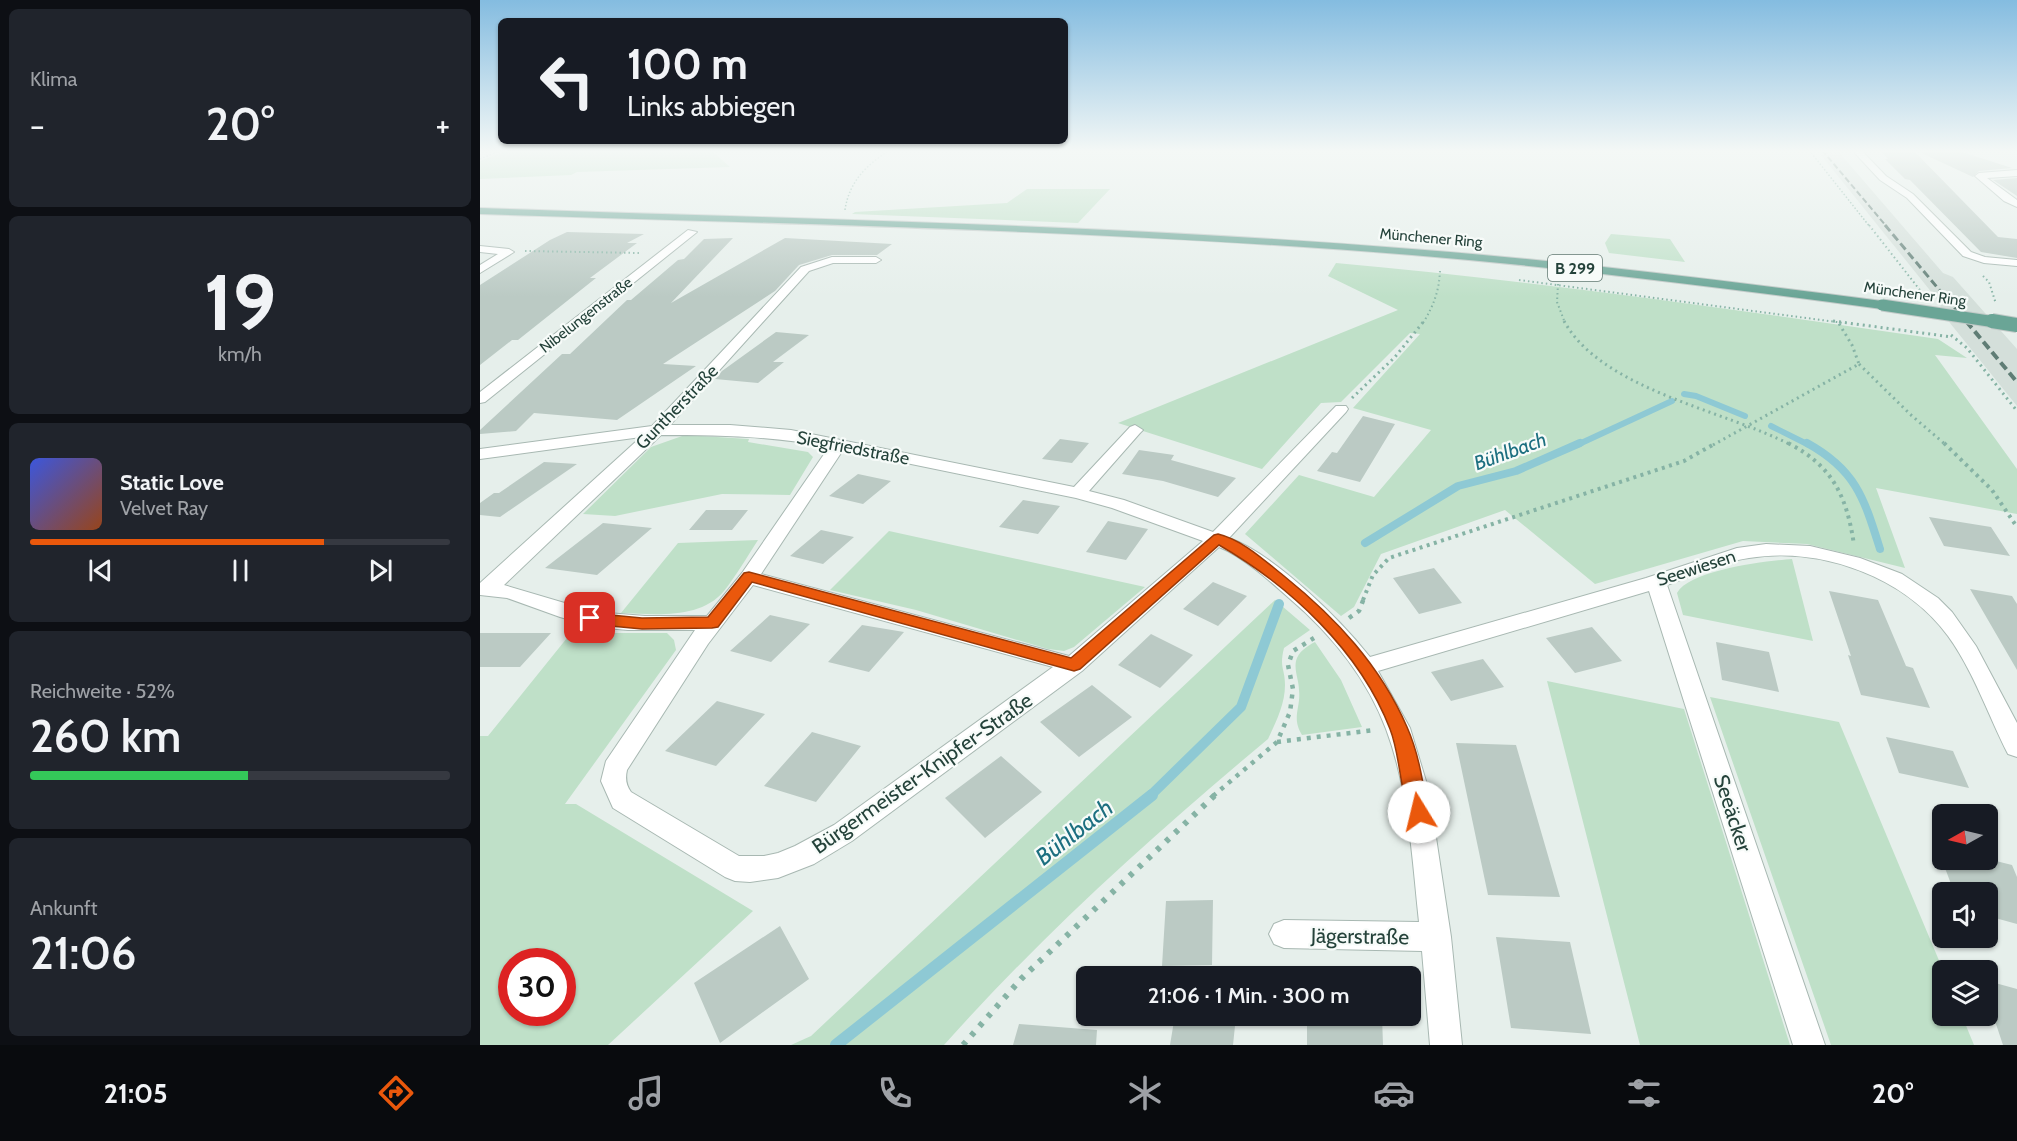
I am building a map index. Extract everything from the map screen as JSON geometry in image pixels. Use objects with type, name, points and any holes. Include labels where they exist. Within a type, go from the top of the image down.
[{"type":"main road","name":"Münchener Ring","points":[[480,211],[1123,235],[1458,256],[1627,273],[1882,305],[2017,325]]},
{"type":"street","points":[[1912,199],[1952,241],[1970,256],[2017,263]]},
{"type":"street","name":"Nibelungenstraße","points":[[480,399],[692,232]]},
{"type":"street","points":[[480,249],[509,252]]},
{"type":"street","points":[[480,270],[509,252]]},
{"type":"street","name":"Guntherstraße","points":[[484,588],[657,430],[805,269],[832,260],[876,260]]},
{"type":"street","name":"Bürgermeister-Knipfer-Straße","points":[[839,445],[749,577],[712,623],[615,768],[612,779],[613,788],[622,800],[735,868],[751,871],[790,863],[810,854],[1074,665],[1218,538],[1341,409]]},
{"type":"street","name":"Siegfriedstraße","points":[[480,454],[657,430],[730,430],[791,435],[1078,493],[1218,538]]},
{"type":"street","points":[[1078,493],[1135,430]]},
{"type":"street","name":"Jägerstraße","points":[[1218,538],[1252,558],[1276,576],[1333,628],[1365,668],[1398,728],[1416,791],[1436,937],[1446,1045]]},
{"type":"street","name":"Seewiesen","points":[[1365,668],[1656,582],[1730,555],[1763,550],[1799,551],[1857,563],[1877,570],[1931,604],[1949,622],[1964,645],[2017,747]]},
{"type":"street","points":[[749,577],[1074,665]]},
{"type":"street","name":"Seeäcker","points":[[1656,582],[1809,1045]]},
{"type":"street","points":[[484,588],[603,621],[712,623]]},
{"type":"street","name":"Jägerstraße","points":[[1284,934],[1436,937]]},
{"type":"path","points":[[846,199],[846,216]]},
{"type":"path","points":[[1848,199],[1928,300]]},
{"type":"path","points":[[509,252],[537,249],[665,253]]},
{"type":"path","points":[[1970,256],[1975,268],[1989,282],[1998,312]]},
{"type":"path","points":[[1341,409],[1415,334],[1438,300],[1442,285],[1440,271]]},
{"type":"path","points":[[1515,279],[1952,337]]},
{"type":"path","points":[[1558,284],[1557,303],[1564,320],[1590,354],[1614,369],[1646,384],[1800,448],[1831,476],[1852,527],[1857,563]]},
{"type":"path","points":[[1838,321],[1859,363],[1992,490],[2017,527]]},
{"type":"path","points":[[1946,328],[1952,337],[1967,348],[2017,411]]},
{"type":"path","points":[[963,1045],[1021,979],[1148,856],[1217,792],[1277,742],[1290,712],[1293,690],[1288,665],[1293,651],[1359,611],[1373,575],[1389,558],[1684,461],[1859,363]]},
{"type":"path","points":[[1277,742],[1398,728]]},
{"type":"shaded area","points":[[1856,199],[1879,199],[1943,273],[1953,277],[2017,349],[2017,406],[1950,323],[1940,308],[1941,304]]},
{"type":"green space","points":[[1013,199],[1101,199],[1078,223],[852,214],[855,212],[1007,203]]},
{"type":"green space","points":[[1611,234],[1670,239],[1685,262],[1609,253],[1605,243]]},
{"type":"green space","points":[[1336,263],[1562,287],[1938,339],[1967,358],[1935,355],[2017,469],[2017,514],[1876,488],[1905,568],[1807,544],[1743,541],[1595,584],[1505,510],[1381,554],[1354,607],[1341,616],[1245,534],[1299,475],[1374,497],[1431,430],[1353,408],[1420,334],[1410,333],[1341,402],[1321,403],[1262,469],[1118,423],[1398,310],[1328,276]]},
{"type":"green space","points":[[685,435],[749,439],[748,442],[808,452],[813,457],[790,495],[722,494],[615,516],[583,514],[651,447]]},
{"type":"green space","points":[[889,531],[1145,587],[1074,647],[1064,651],[1048,649],[916,610],[830,590]]},
{"type":"green space","points":[[758,540],[724,591],[702,607],[676,613],[621,613],[678,543]]},
{"type":"green space","points":[[1792,559],[1813,641],[1683,615],[1677,593],[1697,578],[1730,568]]},
{"type":"green space","points":[[1275,600],[1310,630],[1284,648],[1283,699],[1280,713],[1268,739],[1100,886],[1020,964],[944,1045],[791,1045],[811,1036]]},
{"type":"green space","points":[[571,633],[667,633],[674,640],[676,650],[565,804],[576,804],[753,911],[608,1045],[480,1045],[480,736],[488,736]]},
{"type":"green space","points":[[1315,642],[1341,680],[1362,727],[1302,735],[1297,723],[1299,686],[1296,661],[1306,647]]},
{"type":"green space","points":[[1547,681],[1684,709],[1790,1045],[1640,1045]]},
{"type":"green space","points":[[1710,697],[1839,722],[1939,960],[1932,960],[1932,1026],[1966,1026],[1974,1045],[1831,1045]]},
{"type":"building","points":[[1929,199],[1961,199],[1998,237],[2017,239],[2017,258],[1981,252]]},
{"type":"building","points":[[567,232],[644,234],[627,243],[637,243],[590,278],[596,278],[518,340],[512,340],[480,365],[480,285],[550,240]]},
{"type":"building","points":[[733,238],[671,303],[785,238],[892,244],[877,255],[832,255],[799,265],[775,291],[663,364],[696,366],[617,420],[534,413],[516,431],[480,434],[480,430],[562,354],[570,354],[627,300],[631,300],[678,260],[684,259],[704,239]]},
{"type":"building","points":[[776,332],[809,335],[773,362],[784,362],[758,383],[715,379],[722,371]]},
{"type":"building","points":[[1363,416],[1395,424],[1360,482],[1317,471],[1332,452],[1337,453]]},
{"type":"building","points":[[1060,439],[1089,443],[1072,463],[1042,459]]},
{"type":"building","points":[[1139,450],[1174,455],[1171,460],[1236,478],[1218,497],[1163,481],[1122,474]]},
{"type":"building","points":[[544,462],[577,464],[500,517],[480,515],[480,503],[494,493],[499,493]]},
{"type":"building","points":[[858,474],[891,481],[863,504],[829,496]]},
{"type":"building","points":[[1023,500],[1060,506],[1038,534],[999,527]]},
{"type":"building","points":[[706,510],[748,510],[732,530],[689,530]]},
{"type":"building","points":[[1929,517],[1991,527],[2010,556],[1944,546]]},
{"type":"building","points":[[1108,521],[1148,529],[1126,560],[1086,552]]},
{"type":"building","points":[[603,523],[652,528],[597,575],[545,568]]},
{"type":"building","points":[[821,530],[854,537],[823,564],[790,556]]},
{"type":"building","points":[[1434,568],[1462,603],[1419,614],[1393,578]]},
{"type":"building","points":[[1213,582],[1247,596],[1218,626],[1183,609]]},
{"type":"building","points":[[1970,589],[2012,596],[2017,604],[2017,670]]},
{"type":"building","points":[[1829,591],[1878,600],[1906,666],[1913,668],[1930,708],[1861,695],[1848,655],[1851,656]]},
{"type":"building","points":[[770,615],[810,624],[771,662],[730,651]]},
{"type":"building","points":[[862,625],[904,632],[869,672],[828,662]]},
{"type":"building","points":[[1592,627],[1622,661],[1575,673],[1546,638]]},
{"type":"building","points":[[480,633],[551,633],[520,667],[480,667]]},
{"type":"building","points":[[1151,634],[1193,655],[1160,688],[1118,665]]},
{"type":"building","points":[[1716,642],[1769,652],[1779,692],[1722,680]]},
{"type":"building","points":[[1483,659],[1504,687],[1451,701],[1431,672]]},
{"type":"building","points":[[1092,685],[1132,717],[1079,757],[1040,722]]},
{"type":"building","points":[[717,701],[765,714],[716,766],[665,751]]},
{"type":"building","points":[[812,732],[861,746],[816,802],[764,786]]},
{"type":"building","points":[[1886,737],[1953,751],[1969,788],[1899,773]]},
{"type":"building","points":[[1456,743],[1516,745],[1560,897],[1488,895]]},
{"type":"building","points":[[1001,756],[1042,792],[985,838],[945,798]]},
{"type":"building","points":[[1998,862],[2012,865],[2017,877],[2017,924],[1998,919],[1998,882],[1950,882],[1946,870],[1998,870]]},
{"type":"building","points":[[1213,900],[1212,965],[1162,966],[1166,901]]},
{"type":"building","points":[[780,926],[809,979],[720,1043],[694,983]]},
{"type":"building","points":[[1496,937],[1570,942],[1591,1034],[1511,1028]]},
{"type":"building","points":[[1998,984],[2017,989],[2017,1045],[2003,1045],[1997,1026]]},
{"type":"building","points":[[1019,1024],[1097,1030],[1096,1045],[1013,1045]]},
{"type":"building","points":[[1173,1026],[1235,1026],[1233,1045],[1170,1045]]},
{"type":"building","points":[[1307,1026],[1382,1026],[1383,1045],[1307,1045]]},
{"type":"waterway","name":"Bühlbach","points":[[1684,394],[1696,396],[1745,416]]},
{"type":"waterway","name":"Bühlbach","points":[[1577,445],[1672,401]]},
{"type":"waterway","name":"Bühlbach","points":[[1771,426],[1809,445]]},
{"type":"waterway","name":"Bühlbach","points":[[1365,543],[1458,486],[1516,471],[1580,443]]},
{"type":"waterway","name":"Bühlbach","points":[[1807,443],[1837,464],[1856,487],[1869,515],[1880,549]]},
{"type":"waterway","name":"Bühlbach","points":[[1150,796],[1241,707],[1279,604]]},
{"type":"waterway","name":"Bühlbach","points":[[836,1045],[1152,795]]},
{"type":"railway","points":[[1863,199],[1887,227]]},
{"type":"railway","points":[[1885,225],[1967,323]]},
{"type":"railway","points":[[1966,321],[2017,382]]},
{"type":"route","points":[[590,618],[642,623],[712,623],[749,577],[1074,665],[1218,538],[1252,558],[1276,576],[1311,606],[1350,647],[1378,689],[1398,728],[1408,756],[1419,812]]}]
